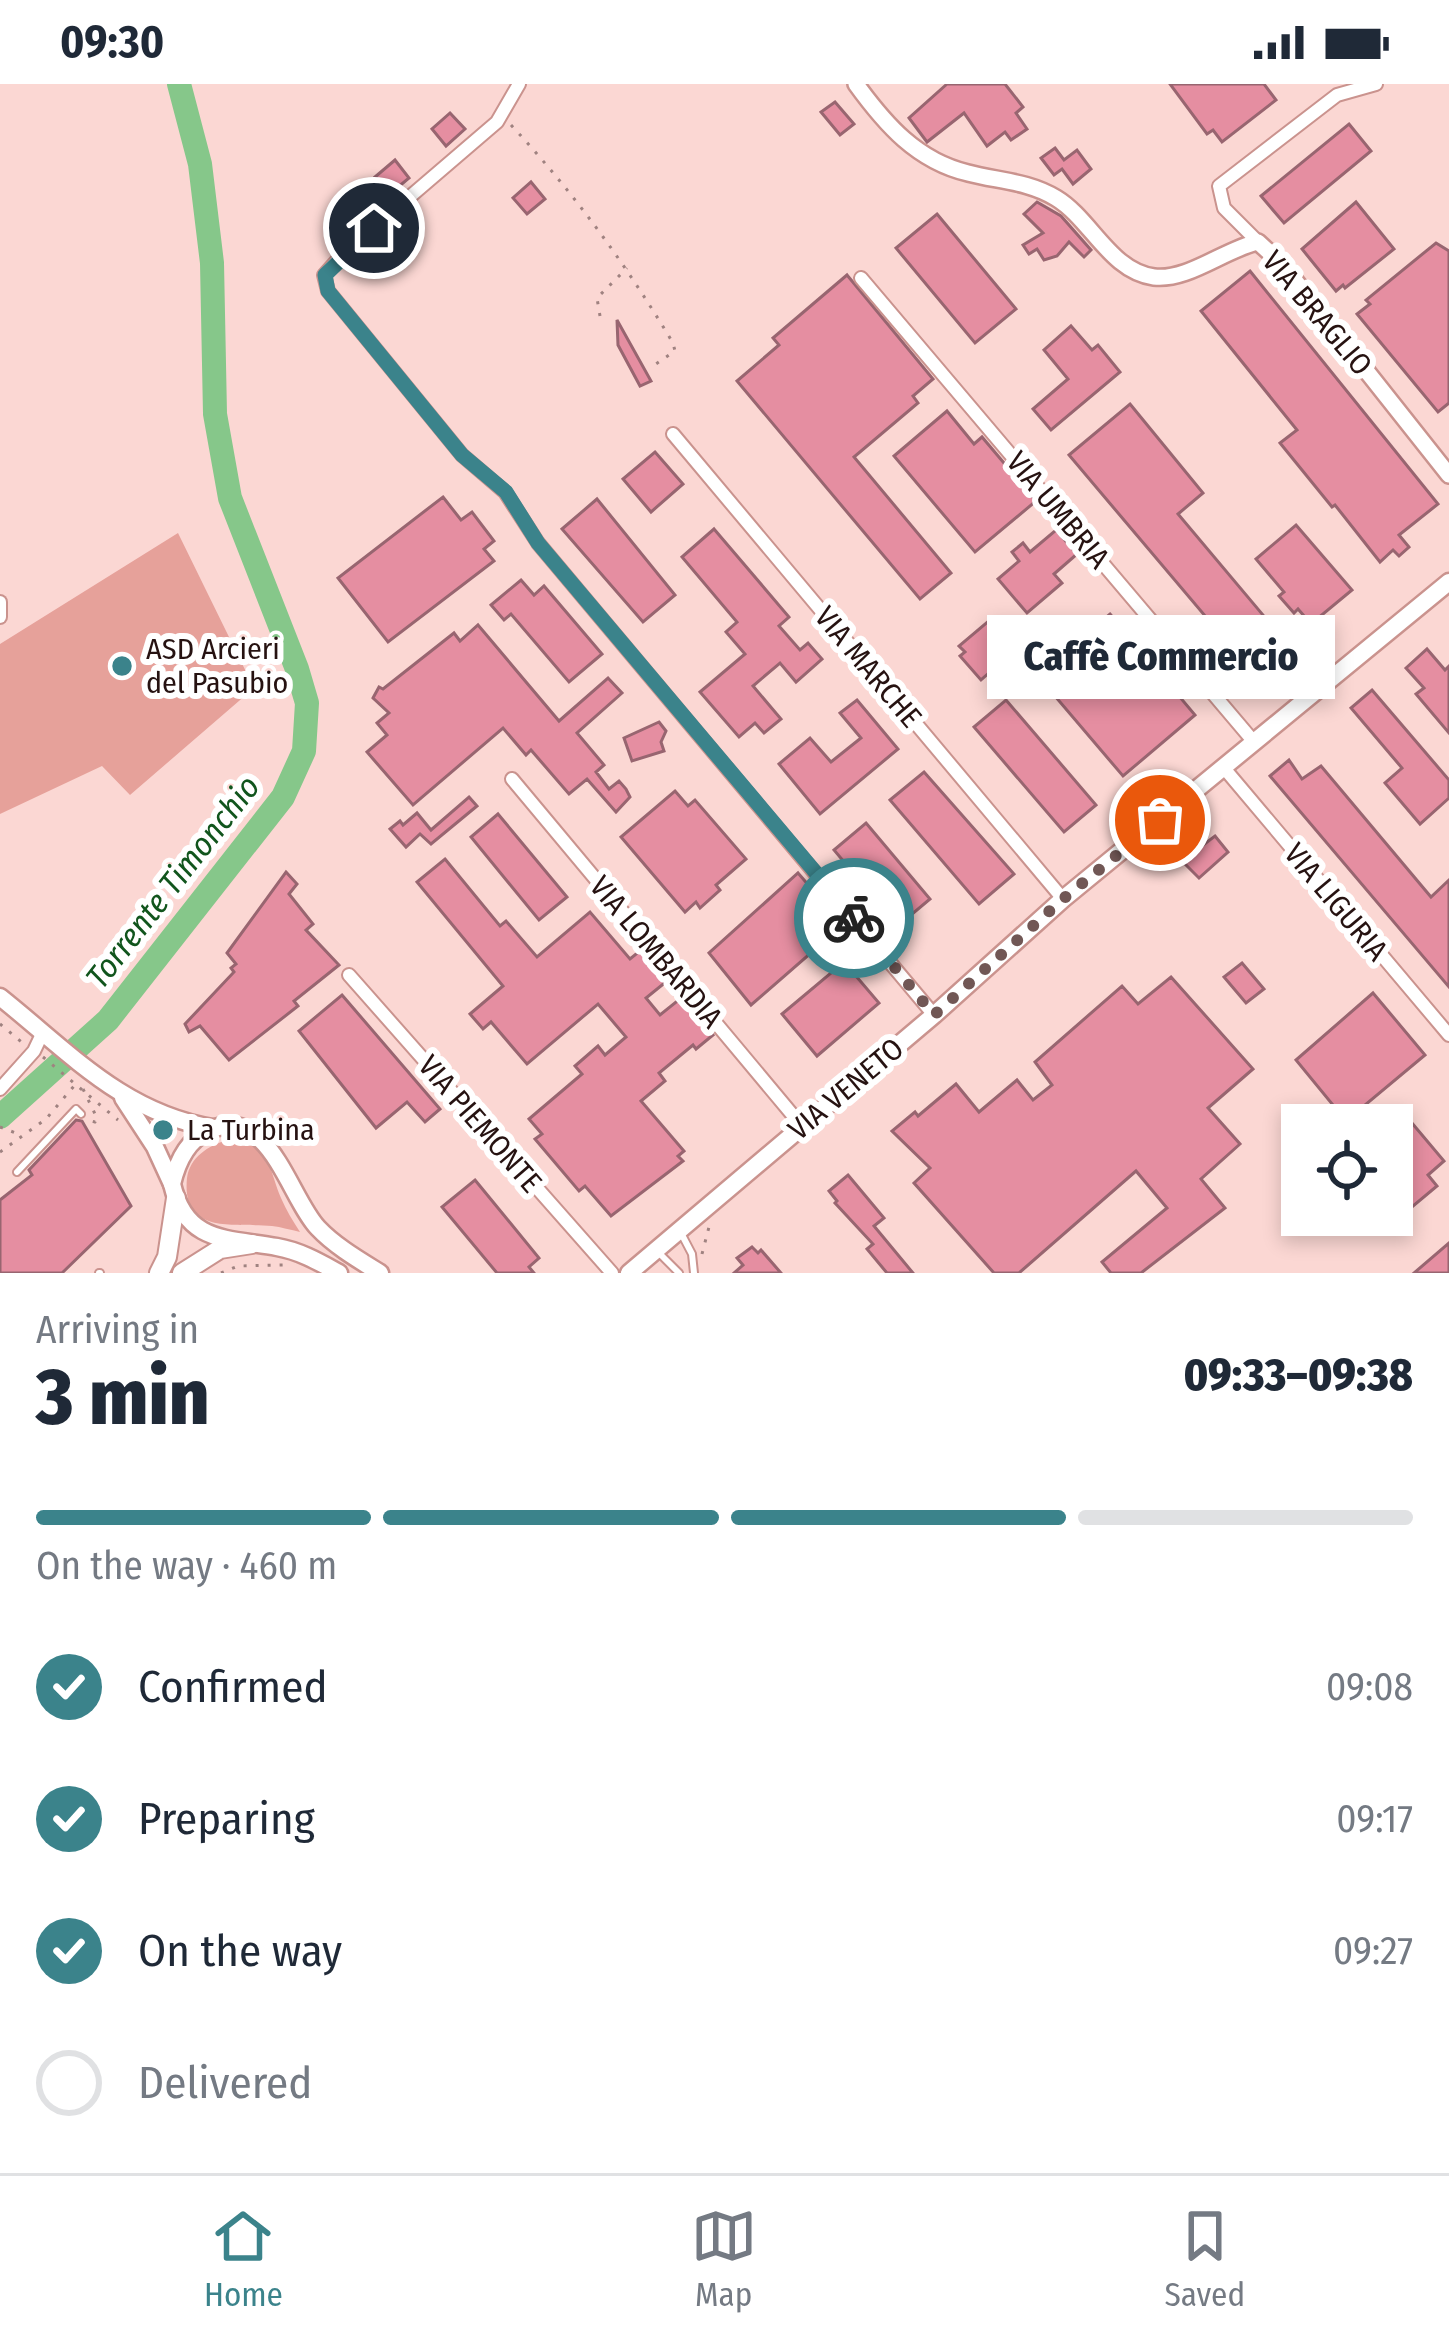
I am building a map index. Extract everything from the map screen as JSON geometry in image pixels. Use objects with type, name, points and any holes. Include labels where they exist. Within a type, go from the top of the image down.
[{"type":"highway","points":[[159,1273],[166,1257],[174,1191]]},
{"type":"highway","points":[[182,1273],[220,1250],[252,1244]]},
{"type":"main road","name":"VIA VENETO","points":[[629,1273],[934,1015],[1063,899],[1449,582]]},
{"type":"main road","points":[[0,997],[47,1035],[81,1079],[172,1120],[244,1131],[265,1144],[316,1227],[380,1273]]},
{"type":"main road","points":[[123,1097],[198,1229],[225,1240],[295,1252],[339,1273]]},
{"type":"main road","points":[[174,1191],[188,1146],[214,1128]]},
{"type":"street","points":[[519,84],[502,115],[325,275],[328,291],[462,455],[506,492],[538,543],[934,1015]]},
{"type":"street","name":"VIA BRAGLIO","points":[[856,84],[893,132],[915,148],[954,169],[1033,187],[1059,200],[1136,272],[1162,278],[1258,242],[1281,263],[1449,475]]},
{"type":"street","points":[[1258,242],[1224,208],[1219,186],[1336,95],[1376,84]]},
{"type":"street","name":"VIA UMBRIA","points":[[861,278],[1255,742]]},
{"type":"street","name":"VIA MARCHE","points":[[673,434],[1063,899]]},
{"type":"street","points":[[0,602],[0,617]]},
{"type":"street","name":"VIA LIGURIA","points":[[1224,768],[1449,1035]]},
{"type":"street","name":"VIA LOMBARDIA","points":[[512,779],[801,1126]]},
{"type":"street","name":"VIA PIEMONTE","points":[[349,975],[612,1273]]},
{"type":"street","points":[[0,1089],[39,1055],[47,1035]]},
{"type":"lane","points":[[16,1172],[76,1109],[81,1114]]},
{"type":"lane","points":[[681,1233],[692,1254],[693,1271]]},
{"type":"lane","points":[[658,1251],[679,1273]]},
{"type":"path","points":[[502,115],[577,200],[627,267],[675,351],[653,366]]},
{"type":"path","points":[[600,316],[597,298],[626,274],[627,267]]},
{"type":"path","points":[[0,1024],[39,1055],[81,1079],[127,1127]]},
{"type":"path","points":[[0,1152],[46,1119],[81,1079]]},
{"type":"path","points":[[0,1126],[23,1136]]},
{"type":"path","points":[[693,1271],[701,1267],[711,1221]]},
{"type":"path","points":[[221,1273],[238,1265],[290,1265]]},
{"type":"shaded area","name":"ASD Arcieri del Pasubio","points":[[178,533],[254,688],[130,795],[102,766],[0,814],[0,644]]},
{"type":"shaded area","points":[[227,1140],[252,1146],[266,1158],[300,1232],[214,1223],[193,1210],[187,1197],[192,1164],[207,1149]]},
{"type":"building","points":[[947,84],[1005,84],[1023,107],[1016,113],[1027,129],[1011,140],[1005,132],[987,146],[964,113],[927,142],[909,118]]},
{"type":"building","points":[[1170,84],[1264,84],[1276,100],[1222,142],[1213,130],[1207,134]]},
{"type":"building","points":[[835,102],[854,124],[840,135],[821,112]]},
{"type":"building","points":[[450,113],[465,129],[446,146],[432,129]]},
{"type":"building","points":[[1349,124],[1371,151],[1284,223],[1261,196]]},
{"type":"building","points":[[1055,148],[1064,160],[1077,150],[1091,169],[1073,184],[1062,169],[1054,175],[1041,158]]},
{"type":"building","points":[[395,160],[409,178],[390,194],[375,177]]},
{"type":"building","points":[[531,182],[545,199],[527,214],[513,198]]},
{"type":"building","points":[[1037,202],[1061,216],[1091,250],[1084,257],[1069,242],[1057,256],[1044,260],[1037,249],[1029,254],[1023,245],[1043,233],[1024,214]]},
{"type":"building","points":[[1356,202],[1394,249],[1336,291],[1302,249]]},
{"type":"building","points":[[937,214],[1016,309],[975,343],[896,248]]},
{"type":"building","points":[[1436,243],[1449,251],[1449,403],[1438,412],[1357,314],[1370,304],[1366,300]]},
{"type":"building","points":[[1250,271],[1438,504],[1399,535],[1409,547],[1399,556],[1393,550],[1380,562],[1280,443],[1297,430],[1201,311]]},
{"type":"building","points":[[847,275],[933,379],[913,396],[918,403],[854,457],[951,573],[920,599],[737,381],[779,345],[773,338]]},
{"type":"building","points":[[617,320],[651,381],[640,386],[618,345]]},
{"type":"building","points":[[1071,326],[1092,350],[1098,345],[1120,372],[1051,430],[1033,409],[1068,379],[1044,350]]},
{"type":"building","points":[[1130,404],[1203,493],[1178,514],[1289,646],[1255,675],[1069,455]]},
{"type":"building","points":[[947,411],[974,444],[982,437],[1036,501],[975,552],[894,456]]},
{"type":"building","points":[[655,452],[683,484],[651,512],[623,479]]},
{"type":"building","points":[[443,497],[461,520],[472,512],[494,541],[484,549],[494,561],[388,642],[338,578]]},
{"type":"building","points":[[597,499],[675,595],[643,622],[562,529]]},
{"type":"building","points":[[1296,525],[1352,590],[1311,624],[1279,596],[1284,592],[1256,559]]},
{"type":"building","points":[[714,529],[789,617],[779,626],[800,650],[808,643],[822,659],[796,682],[780,663],[753,686],[781,719],[764,733],[755,723],[739,737],[700,692],[745,654],[726,632],[737,622],[682,557]]},
{"type":"building","points":[[1056,530],[1077,554],[1054,574],[1062,583],[1027,613],[998,579],[1019,561],[1012,552],[1023,543],[1030,552]]},
{"type":"building","points":[[521,580],[534,595],[544,586],[602,654],[569,682],[511,614],[504,620],[491,605]]},
{"type":"building","points":[[1110,614],[1195,715],[1123,776],[1037,675],[1088,624],[1092,629]]},
{"type":"building","points":[[991,619],[997,626],[1002,623],[1021,645],[981,680],[960,656],[965,652],[959,646]]},
{"type":"building","points":[[478,625],[559,721],[608,678],[622,693],[577,733],[604,765],[596,772],[609,789],[619,781],[630,797],[616,812],[587,779],[569,794],[531,750],[526,755],[503,728],[413,805],[367,752],[387,735],[377,723],[389,713],[373,698],[379,687],[383,689],[454,633],[460,641]]},
{"type":"building","points":[[1427,649],[1445,670],[1449,666],[1449,733],[1416,694],[1424,688],[1406,668]]},
{"type":"building","points":[[1372,690],[1449,780],[1449,798],[1420,824],[1385,783],[1402,768],[1351,708]]},
{"type":"building","points":[[857,700],[898,749],[820,814],[779,764],[810,738],[831,762],[861,738],[840,713]]},
{"type":"building","points":[[1006,700],[1096,805],[1064,832],[974,727]]},
{"type":"building","points":[[659,722],[666,731],[661,742],[664,751],[632,761],[624,738]]},
{"type":"building","points":[[1289,760],[1302,779],[1321,766],[1431,897],[1449,880],[1449,987],[1270,776]]},
{"type":"building","points":[[924,772],[1014,874],[979,904],[890,800]]},
{"type":"building","points":[[675,791],[688,806],[695,800],[746,859],[716,885],[720,890],[700,908],[696,902],[685,912],[621,837]]},
{"type":"building","points":[[469,797],[477,806],[431,844],[420,834],[406,847],[390,829],[417,813],[431,830]]},
{"type":"building","points":[[498,814],[567,897],[539,920],[471,837]]},
{"type":"building","points":[[866,823],[930,899],[898,926],[834,850]]},
{"type":"building","points":[[1215,836],[1228,852],[1199,878],[1182,861]]},
{"type":"building","points":[[445,859],[500,926],[506,921],[537,957],[590,912],[630,959],[641,950],[667,981],[646,998],[660,1015],[681,998],[713,1035],[659,1073],[665,1081],[641,1101],[684,1151],[678,1156],[683,1161],[611,1216],[585,1186],[579,1191],[535,1139],[542,1134],[529,1119],[582,1074],[575,1066],[598,1046],[605,1055],[626,1037],[598,1004],[527,1064],[491,1022],[483,1029],[470,1014],[503,986],[417,882]]},
{"type":"building","points":[[286,872],[297,884],[289,894],[313,924],[306,930],[339,965],[294,1001],[298,1006],[229,1060],[200,1026],[189,1032],[185,1024],[234,972],[231,968],[236,964],[227,953]]},
{"type":"building","points":[[798,873],[843,925],[751,1005],[709,953]]},
{"type":"building","points":[[844,962],[879,1003],[817,1056],[782,1014]]},
{"type":"building","points":[[1242,963],[1264,989],[1246,1003],[1224,977]]},
{"type":"building","points":[[1171,977],[1253,1069],[1208,1108],[1240,1144],[1201,1179],[1225,1208],[1141,1273],[1111,1273],[1102,1262],[1167,1208],[1136,1171],[1019,1273],[994,1273],[914,1183],[930,1168],[892,1131],[956,1084],[979,1112],[1017,1080],[1033,1100],[1052,1085],[1035,1062],[1122,986],[1138,1004]]},
{"type":"building","points":[[1373,993],[1425,1055],[1366,1104],[1332,1104],[1296,1060]]},
{"type":"building","points":[[342,995],[440,1109],[425,1122],[407,1102],[376,1128],[299,1031]]},
{"type":"building","points":[[76,1120],[82,1121],[131,1206],[62,1273],[0,1273],[0,1200],[32,1175],[29,1170]]},
{"type":"building","points":[[1413,1124],[1444,1161],[1428,1175],[1437,1186],[1413,1206]]},
{"type":"building","points":[[848,1175],[884,1218],[874,1226],[913,1273],[887,1273],[867,1249],[873,1244],[835,1203],[829,1191]]},
{"type":"building","points":[[475,1180],[539,1258],[529,1267],[534,1273],[497,1273],[442,1207]]},
{"type":"building","points":[[1449,1243],[1449,1273],[1414,1273]]},
{"type":"building","points":[[752,1247],[758,1253],[761,1250],[781,1273],[734,1273],[743,1265],[737,1258]]},
{"type":"waterway","name":"Torrente Timonchio","points":[[0,1117],[108,1020],[283,797],[304,751],[307,703],[230,498],[215,414],[212,263],[200,164],[179,84]]},
{"type":"way so far","points":[[854,918],[934,1015],[1160,820]]},
{"type":"place","name":"ASD Arcieri del Pasubio","points":[[122,666]]},
{"type":"place","name":"Caffè Commercio","points":[[1160,820]]},
{"type":"place","name":"La Turbina","points":[[163,1130]]},
{"type":"route","points":[[374,228],[325,275],[328,291],[462,455],[506,492],[538,543],[854,918]]}]
